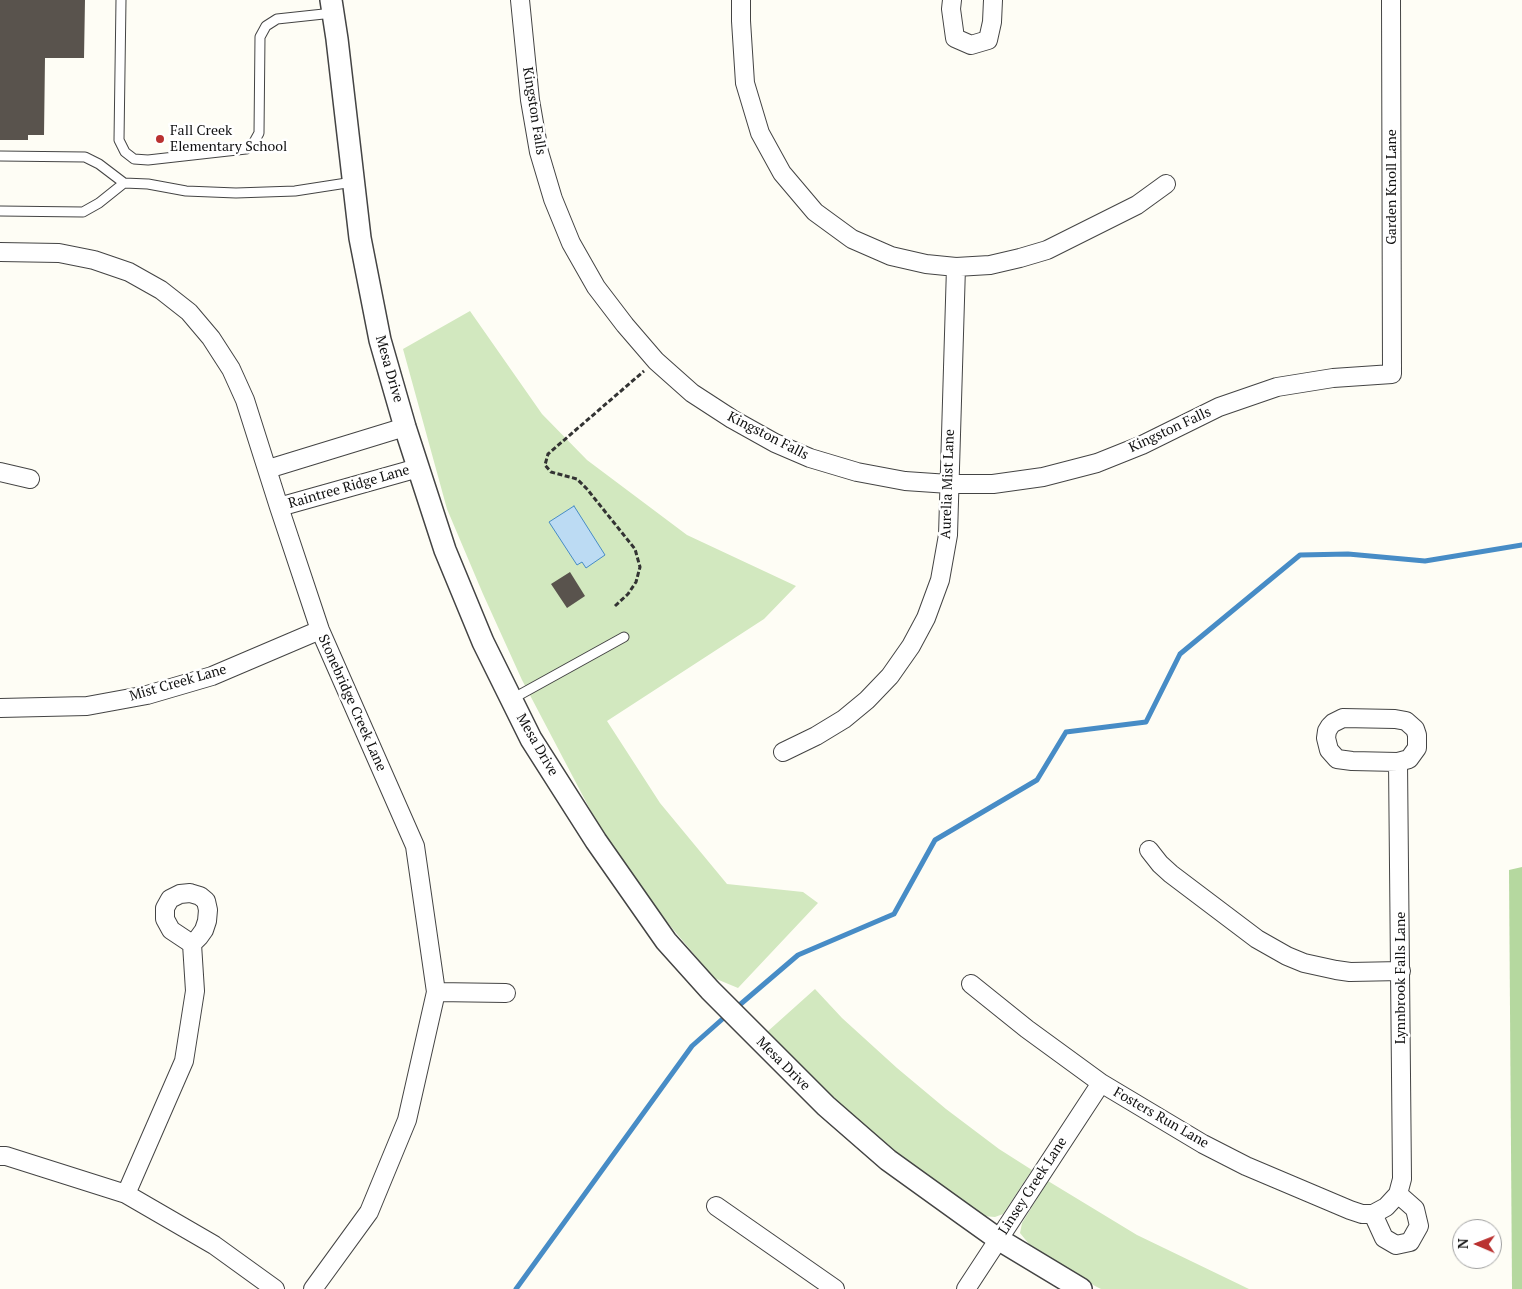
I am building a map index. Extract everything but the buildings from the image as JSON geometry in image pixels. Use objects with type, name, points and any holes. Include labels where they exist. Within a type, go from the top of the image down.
[{"type":"street","name":"Kingston Falls","points":[[520,0],[530,100],[539,152],[553,199],[571,242],[596,287],[656,361],[692,392],[732,419],[775,443],[810,458],[876,476],[905,481],[993,484],[1044,477],[1097,463],[1142,445],[1219,407],[1277,387],[1334,378],[1392,374]]},
{"type":"street","points":[[741,0],[745,83],[760,133],[782,173],[815,212],[852,239],[891,256],[926,264],[956,267],[990,265],[1020,258],[1047,250],[1137,205],[1166,184]]},
{"type":"street","points":[[952,0],[955,38],[971,46],[988,40],[992,22],[993,0]]},
{"type":"street","name":"Garden Knoll Lane","points":[[1391,0],[1392,374]]},
{"type":"street","name":"Mesa Drive","points":[[332,6],[360,238],[380,340],[405,426],[445,550],[483,642],[531,739],[596,841],[666,941],[710,990],[761,1042],[826,1106],[888,1160],[998,1239],[1081,1289]]},
{"type":"street","name":"Stonebridge Creek Lane","points":[[0,252],[59,253],[94,260],[129,272],[161,290],[189,312],[212,338],[231,369],[245,400],[320,630],[415,846],[436,992],[407,1120],[369,1212],[313,1289]]},
{"type":"street","name":"Aurelia Mist Lane","points":[[783,752],[816,736],[844,719],[867,700],[890,676],[911,646],[926,618],[940,580],[948,535],[956,267]]},
{"type":"street","points":[[268,469],[405,426]]},
{"type":"street","name":"Raintree Ridge Lane","points":[[279,507],[418,468]]},
{"type":"street","points":[[0,472],[30,479]]},
{"type":"street","name":"Mist Creek Lane","points":[[0,708],[87,706],[147,695],[212,676],[320,630]]},
{"type":"street","points":[[1343,718],[1406,721],[1415,729],[1418,742],[1413,754],[1409,758],[1398,762],[1352,762],[1337,759],[1329,750],[1327,731],[1333,722],[1343,718]]},
{"type":"street","name":"Lynnbrook Falls Lane","points":[[1386,1205],[1402,1179],[1398,762]]},
{"type":"street","points":[[1149,850],[1171,874],[1257,939],[1287,956],[1304,963],[1350,972],[1401,971]]},
{"type":"street","points":[[126,1194],[184,1061],[195,990],[192,944]]},
{"type":"street","name":"Fosters Run Lane","points":[[971,984],[1027,1029],[1101,1083],[1203,1144],[1246,1166],[1362,1214],[1386,1205]]},
{"type":"street","points":[[436,992],[506,993]]},
{"type":"street","name":"Linsey Creek Lane","points":[[966,1289],[1101,1083]]},
{"type":"street","points":[[0,1156],[6,1156],[126,1194],[214,1244],[275,1289]]},
{"type":"street","points":[[1386,1205],[1415,1209],[1419,1226],[1410,1242],[1396,1245],[1384,1238],[1386,1205]]},
{"type":"street","points":[[716,1206],[835,1289]]},
{"type":"lane","points":[[121,0],[119,140],[125,152],[134,159],[148,160],[246,149],[254,142],[259,133],[260,37],[266,26],[277,19],[313,14],[332,6]]},
{"type":"lane","points":[[0,156],[85,157],[124,183],[148,184],[186,191],[236,193],[295,191],[353,182]]},
{"type":"lane","points":[[0,210],[83,212],[99,203],[124,183]]},
{"type":"lane","points":[[511,699],[624,637]]},
{"type":"path","points":[[615,606],[628,594],[636,582],[640,566],[635,550],[577,479],[552,472],[545,464],[548,454],[656,361]]},
{"type":"green space","points":[[470,311],[542,414],[587,460],[687,535],[796,586],[764,619],[607,721],[660,803],[727,884],[803,892],[818,903],[738,988],[714,978],[629,873],[594,817],[522,680],[447,509],[403,349]]},
{"type":"green space","points":[[1522,867],[1522,1289],[1512,1289],[1509,870]]},
{"type":"green space","points":[[815,989],[842,1018],[946,1109],[999,1149],[1032,1170],[1003,1214],[995,1217],[983,1216],[916,1168],[846,1110],[794,1061],[767,1032]]},
{"type":"green space","points":[[1048,1181],[1137,1235],[1249,1289],[1101,1289],[1095,1286],[1029,1244],[1020,1233],[1022,1223]]},
{"type":"water","points":[[574,506],[605,555],[586,568],[582,562],[577,565],[549,522]]},
{"type":"waterway","points":[[736,1008],[798,955],[894,914],[935,840],[1037,780],[1066,732],[1146,722],[1180,654],[1300,555],[1348,554],[1425,561],[1522,545]]},
{"type":"waterway","points":[[516,1289],[692,1046],[727,1015]]},
{"type":"place","name":"Fall Creek Elementary School","points":[[160,139]]}]
